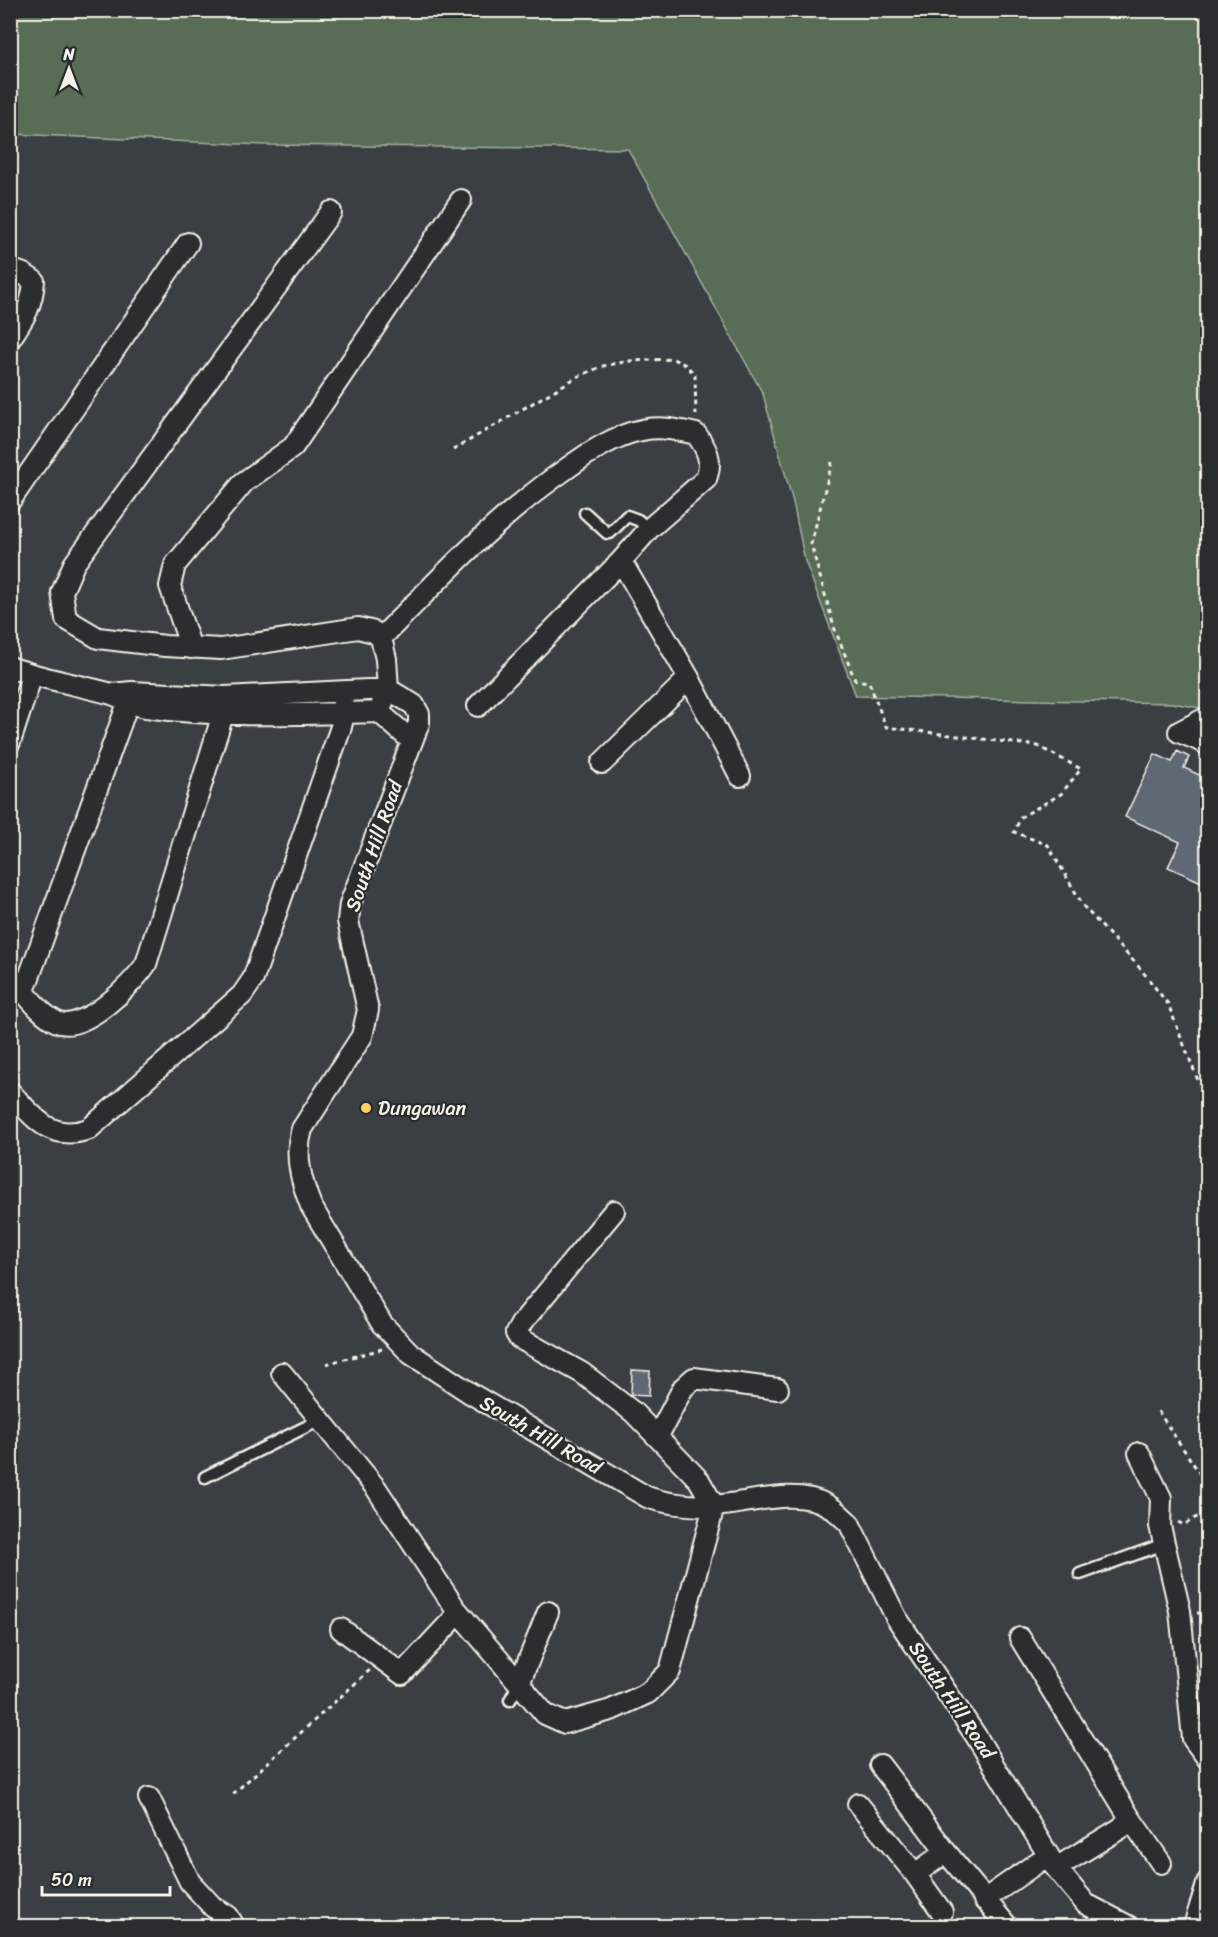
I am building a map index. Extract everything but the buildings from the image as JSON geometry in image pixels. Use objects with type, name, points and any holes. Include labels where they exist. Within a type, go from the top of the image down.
[{"type":"street","points":[[191,648],[170,586],[175,565],[244,482],[292,447],[461,200]]},
{"type":"street","points":[[331,212],[74,564],[62,592],[66,619],[98,638],[221,650],[358,628],[374,632],[381,638],[387,659],[388,689],[379,712]]},
{"type":"street","points":[[10,501],[188,243]]},
{"type":"street","points":[[10,271],[15,270],[25,274],[34,281],[33,298],[28,312],[10,339]]},
{"type":"street","points":[[381,638],[454,564],[534,492],[587,454],[614,440],[641,430],[658,428],[696,434],[710,458],[710,468],[706,479],[649,529],[621,561],[478,706]]},
{"type":"street","points":[[621,561],[688,678],[740,776]]},
{"type":"street","points":[[10,667],[32,675],[124,696],[344,713],[379,712],[412,741]]},
{"type":"street","points":[[10,742],[32,675]]},
{"type":"street","points":[[602,763],[688,678]]},
{"type":"street","points":[[224,705],[388,689]]},
{"type":"street","name":"South Hill Road","points":[[388,689],[414,705],[419,714],[419,723],[350,904],[348,921],[368,1010],[367,1023],[362,1036],[302,1129],[298,1151],[304,1188],[311,1206],[367,1301],[382,1324],[411,1354],[470,1393],[647,1497],[663,1502],[714,1506],[796,1496],[827,1504],[849,1523],[896,1617],[1012,1792],[1052,1861],[1086,1904],[1128,1926]]},
{"type":"street","points":[[10,1092],[32,1116],[60,1133],[74,1134],[89,1129],[242,995],[253,978],[341,727],[344,713],[342,692]]},
{"type":"street","points":[[124,696],[17,984],[49,1017],[60,1023],[71,1024],[98,1010],[140,973],[146,964],[224,705]]},
{"type":"street","points":[[1208,717],[1179,732],[1208,744]]},
{"type":"street","points":[[282,1373],[376,1488],[515,1692],[544,1714],[565,1723],[611,1710],[648,1693],[670,1671],[714,1506],[699,1480],[633,1412],[582,1373],[519,1338],[516,1333],[519,1326],[614,1211]]},
{"type":"street","points":[[658,1436],[683,1388],[694,1378],[778,1389]]},
{"type":"street","points":[[1139,1453],[1161,1498],[1180,1611],[1192,1739],[1208,1760]]},
{"type":"street","points":[[515,1692],[548,1612]]},
{"type":"street","points":[[341,1629],[402,1674],[459,1613]]},
{"type":"street","points":[[1020,1638],[1130,1818],[1161,1863]]},
{"type":"street","points":[[880,1765],[946,1852],[1007,1926]]},
{"type":"street","points":[[149,1798],[190,1882],[206,1902],[228,1916],[234,1926]]},
{"type":"street","points":[[858,1804],[915,1874],[942,1912]]},
{"type":"street","points":[[984,1900],[1052,1861],[1121,1828],[1130,1818]]},
{"type":"street","points":[[915,1874],[946,1852]]},
{"type":"street","points":[[1194,1926],[1208,1881]]},
{"type":"lane","points":[[585,513],[608,533],[627,516],[639,520],[649,529]]},
{"type":"lane","points":[[205,1477],[320,1420]]},
{"type":"lane","points":[[1080,1574],[1165,1530]]},
{"type":"path","points":[[453,450],[577,377],[603,366],[630,361],[674,359],[686,365],[695,375],[697,386],[696,434]]},
{"type":"path","points":[[832,462],[811,544],[834,627],[855,680],[869,682],[886,727],[1038,746],[1081,769],[1061,794],[1021,817],[1014,832],[1048,845],[1084,907],[1138,967],[1168,1005],[1208,1106]]},
{"type":"path","points":[[326,1364],[381,1349]]},
{"type":"path","points":[[1158,1411],[1208,1486]]},
{"type":"path","points":[[1165,1530],[1184,1525],[1208,1510]]},
{"type":"path","points":[[233,1794],[382,1659]]},
{"type":"green space","points":[[11,11],[1207,11],[1207,709],[1172,703],[856,696],[805,561],[793,502],[763,394],[628,149],[265,145],[11,134]]},
{"type":"place","name":"Dungawan","points":[[366,1108]]}]
